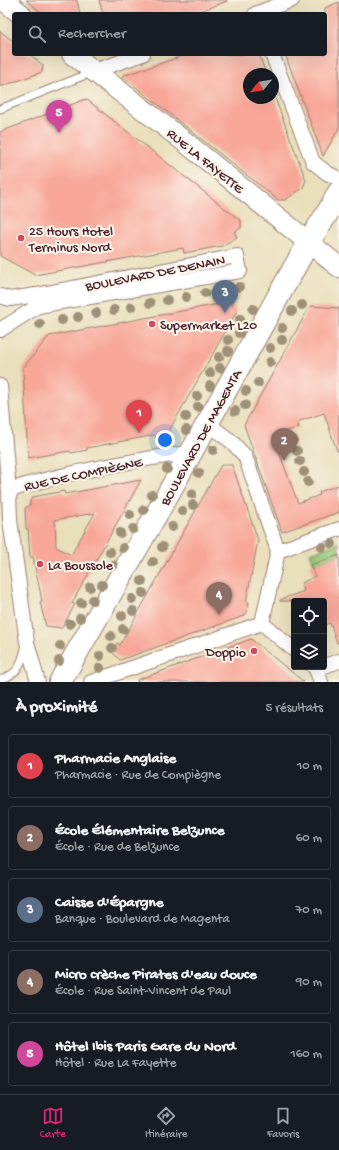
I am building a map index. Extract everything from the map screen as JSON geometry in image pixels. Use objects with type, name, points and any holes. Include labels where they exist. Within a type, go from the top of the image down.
[{"type":"main road","points":[[3,0],[18,12]]},
{"type":"main road","name":"RUE LA FAYETTE","points":[[75,56],[180,138],[339,267]]},
{"type":"main road","name":"BOULEVARD DE MAGENTA","points":[[60,682],[208,424],[308,243],[339,192]]},
{"type":"street","points":[[256,10],[292,0]]},
{"type":"street","points":[[94,71],[137,56]]},
{"type":"street","points":[[273,56],[313,162],[327,173],[339,179]]},
{"type":"street","name":"BOULEVARD DE DENAIN","points":[[0,296],[10,299],[36,295],[237,256],[240,271],[38,306],[0,330]]},
{"type":"street","points":[[0,386],[4,492],[10,520],[27,642],[38,682]]},
{"type":"street","points":[[208,424],[231,441],[244,456],[278,551],[262,624]]},
{"type":"street","name":"RUE DE COMPIÈGNE","points":[[4,492],[21,485],[79,472],[167,455],[191,453]]},
{"type":"street","points":[[278,551],[339,529]]},
{"type":"street","points":[[262,624],[291,648]]},
{"type":"street","points":[[91,682],[262,624]]},
{"type":"street","points":[[327,666],[339,661]]},
{"type":"lane","points":[[0,109],[94,71]]},
{"type":"lane","points":[[0,680],[19,669],[27,642]]},
{"type":"green space","points":[[339,543],[339,555],[314,564],[310,553]]},
{"type":"building","points":[[26,0],[77,0],[80,12],[41,12]]},
{"type":"building","points":[[99,0],[227,0],[198,12],[102,12]]},
{"type":"building","points":[[339,2],[339,128],[323,156],[286,56],[327,56],[327,12],[325,12],[325,8]]},
{"type":"building","points":[[0,31],[12,40],[12,56],[32,56],[43,65],[42,72],[0,87]]},
{"type":"building","points":[[183,56],[260,56],[264,68],[243,68],[243,104],[277,104],[306,180],[303,188],[285,200],[278,200],[122,76]]},
{"type":"building","points":[[86,99],[241,221],[241,228],[234,232],[237,237],[222,246],[184,253],[183,248],[35,275],[0,256],[0,132]]},
{"type":"building","points":[[230,302],[237,311],[166,436],[156,438],[155,435],[87,448],[87,450],[71,453],[70,451],[28,458],[23,368],[49,336]]},
{"type":"building","points":[[310,306],[339,308],[339,451],[337,451],[324,413],[297,422],[299,427],[273,436],[298,503],[320,495],[319,492],[339,485],[339,512],[282,532],[244,425]]},
{"type":"building","points":[[221,465],[232,465],[258,540],[246,602],[249,602],[247,612],[244,616],[120,660],[112,652],[117,643],[120,645]]},
{"type":"building","points":[[141,480],[72,603],[75,604],[62,628],[46,626],[40,602],[42,601],[33,557],[30,557],[25,508],[30,505],[30,501],[33,497],[64,491],[65,494]],"holes":[[[95,513],[71,555],[56,547],[55,520]]]},
{"type":"building","points":[[339,555],[339,643],[337,643],[330,623],[327,624],[327,598],[291,598],[291,601],[280,601],[304,591],[302,583],[315,576],[310,565]]},
{"type":"building","points":[[251,639],[304,682],[137,682],[137,680]]},
{"type":"place","name":"Hôtel Ibis Paris Gare du Nord","points":[[59,133]]},
{"type":"place","name":"25 Hours Hotel Terminus Nord","points":[[21,238]]},
{"type":"place","name":"Caisse d'Épargne","points":[[225,313]]},
{"type":"place","name":"Supermarket L20","points":[[152,324]]},
{"type":"place","name":"Pharmacie Anglaise","points":[[139,433]]},
{"type":"place","name":"École Élémentaire Belzunce","points":[[284,461]]},
{"type":"place","name":"La Boussole","points":[[40,564]]},
{"type":"place","name":"Micro crèche Pirates d'eau douce","points":[[219,615]]},
{"type":"place","name":"Doppio","points":[[254,651]]}]
